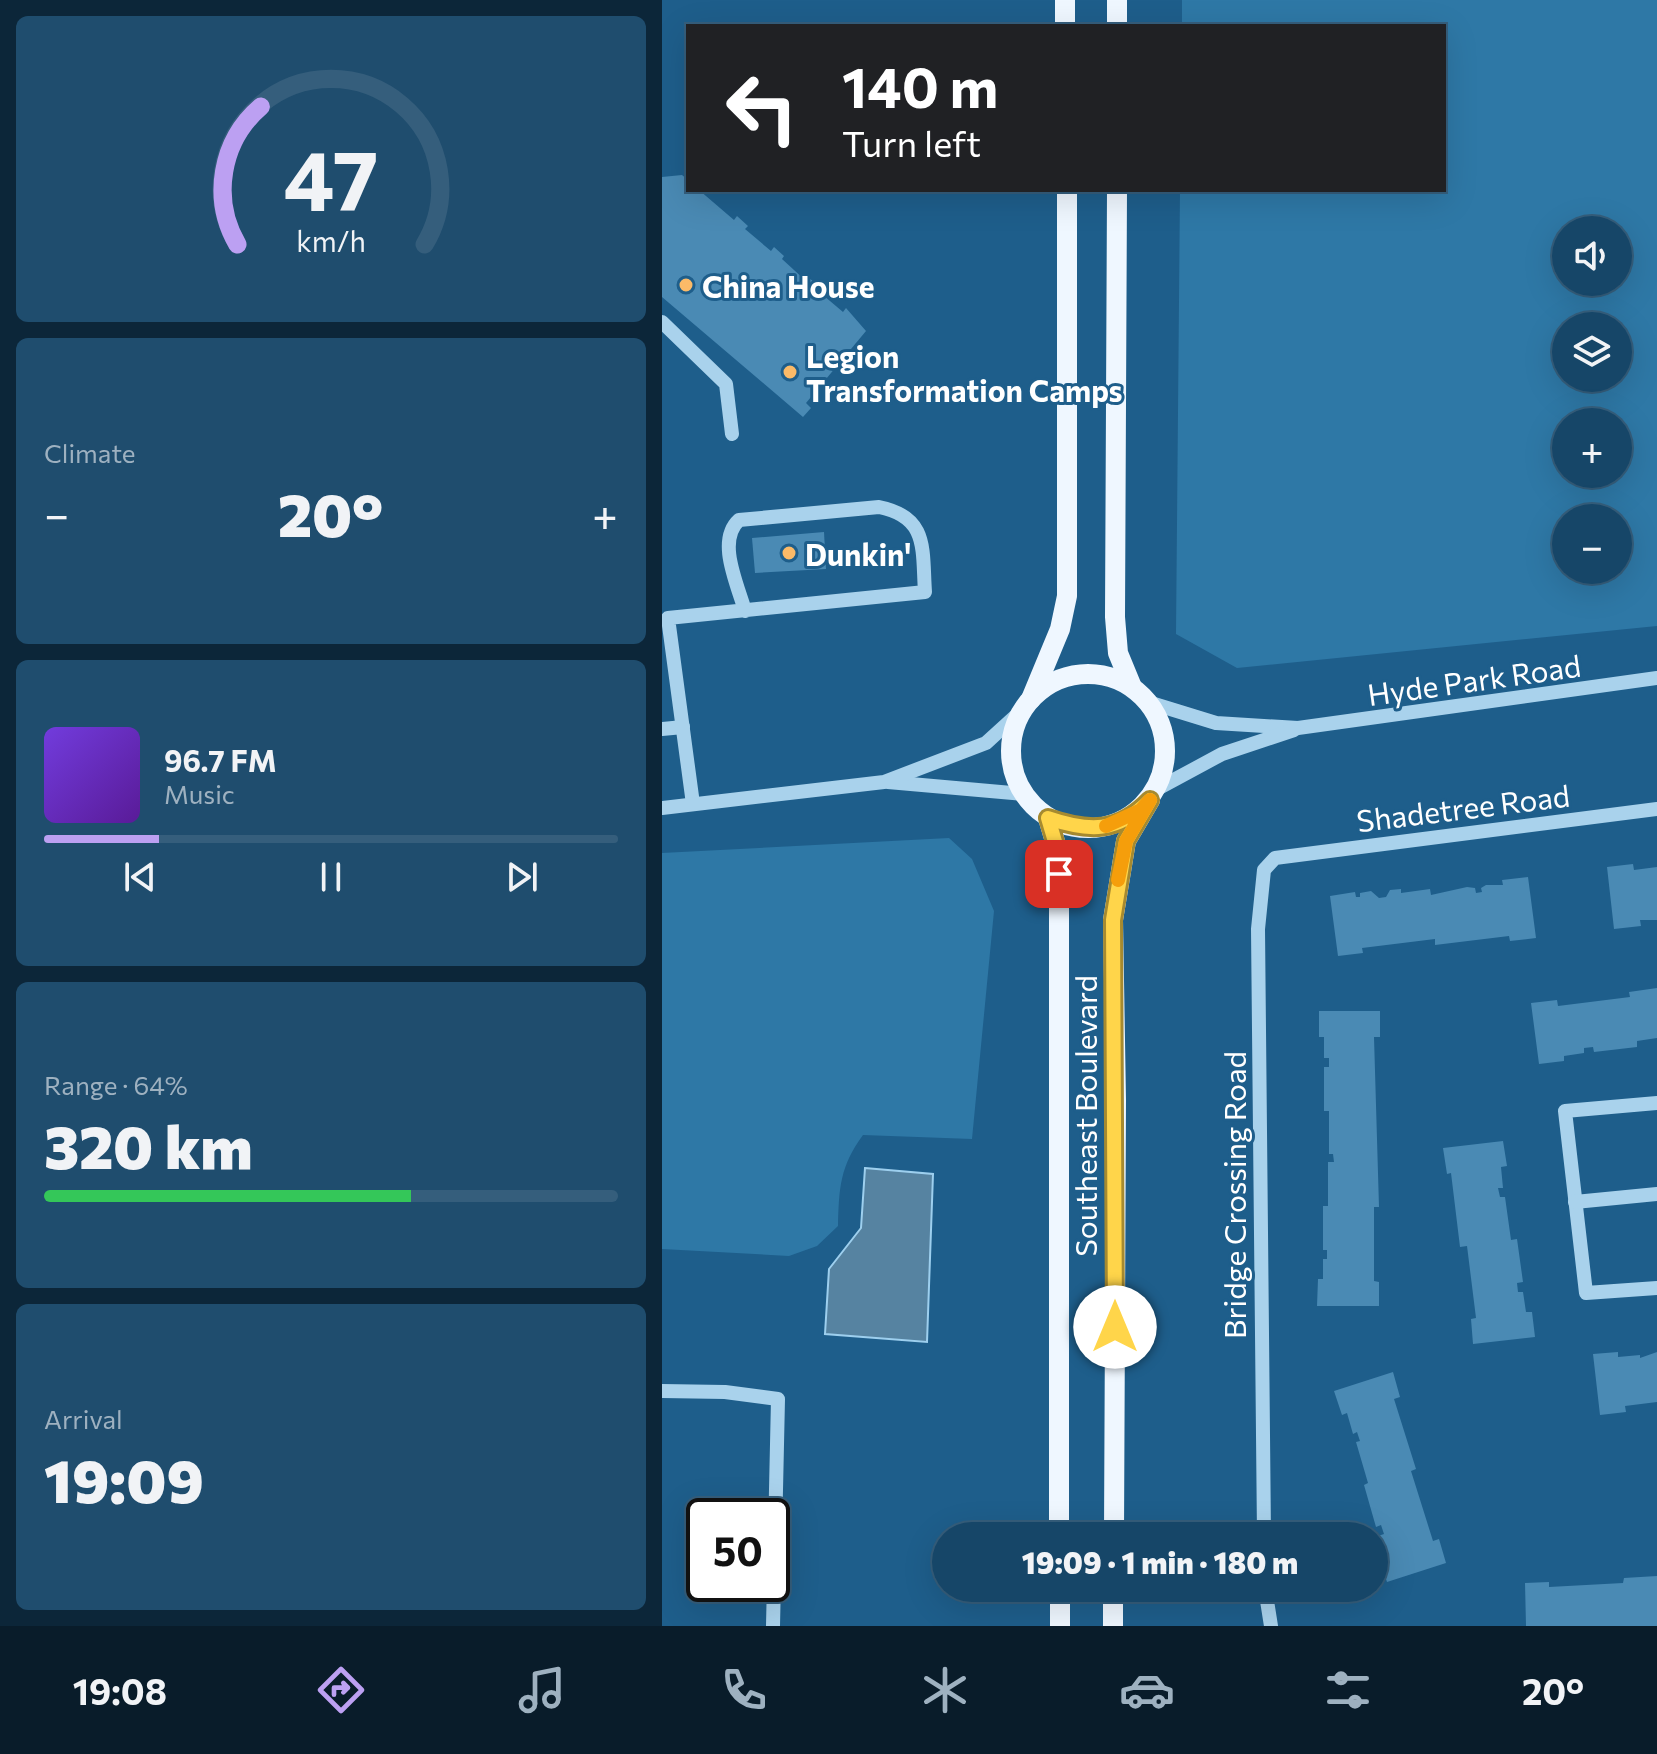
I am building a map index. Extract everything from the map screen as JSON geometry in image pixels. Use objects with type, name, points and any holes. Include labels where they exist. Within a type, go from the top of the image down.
[{"type":"main road","points":[[1065,0],[1065,24]]},
{"type":"main road","points":[[1117,0],[1117,24]]},
{"type":"main road","points":[[1025,706],[1044,686],[1059,678],[1111,679],[1132,687],[1151,703],[1164,732],[1166,761],[1154,794],[1113,826],[1080,829],[1048,818],[1023,794],[1010,760],[1010,739],[1025,706],[1060,629],[1067,596],[1067,192]]},
{"type":"main road","points":[[1117,192],[1115,617],[1118,653],[1132,687]]},
{"type":"main road","name":"Southeast Boulevard","points":[[1114,1522],[1116,1100],[1113,920],[1126,841],[1154,794]]},
{"type":"main road","name":"Southeast Boulevard","points":[[1048,818],[1059,855],[1059,1522]]},
{"type":"main road","points":[[1060,1602],[1060,1626]]},
{"type":"main road","points":[[1113,1602],[1113,1626]]},
{"type":"street","points":[[662,322],[726,384],[732,434]]},
{"type":"street","points":[[693,804],[668,618],[745,611],[925,592],[921,535],[899,511],[879,507],[739,520],[732,527],[727,544],[745,611]]},
{"type":"street","name":"Hyde Park Road","points":[[1154,794],[1222,754],[1298,728],[1657,678]]},
{"type":"street","name":"Hyde Park Road","points":[[1151,703],[1216,723],[1298,728]]},
{"type":"street","points":[[884,782],[986,743],[1025,706]]},
{"type":"street","points":[[662,729],[683,727]]},
{"type":"street","points":[[662,808],[884,782],[1023,794]]},
{"type":"street","name":"Shadetree Road","points":[[1275,858],[1657,809]]},
{"type":"street","name":"Bridge Crossing Road","points":[[1264,1522],[1258,929],[1264,870],[1275,858]]},
{"type":"street","points":[[1657,1103],[1565,1111],[1586,1293],[1657,1288]]},
{"type":"street","points":[[1575,1202],[1657,1194]]},
{"type":"street","points":[[662,1391],[725,1392],[778,1399],[773,1626]]},
{"type":"street","points":[[1267,1602],[1271,1626]]},
{"type":"shaded area","points":[[1182,0],[1657,0],[1657,626],[1237,668],[1176,634],[1180,192],[1446,192],[1446,24],[1182,24]]},
{"type":"shaded area","points":[[949,838],[972,859],[994,911],[972,1139],[863,1135],[845,1167],[838,1226],[817,1246],[789,1256],[662,1249],[662,853]]},
{"type":"shaded area","points":[[865,1168],[933,1174],[927,1342],[825,1334],[829,1269],[861,1228]]},
{"type":"building","points":[[682,175],[686,178],[686,192],[701,192],[734,220],[737,216],[748,226],[745,229],[771,251],[774,247],[806,281],[809,278],[820,287],[817,290],[843,312],[846,308],[866,331],[806,403],[811,408],[803,417],[662,297],[662,177]]},
{"type":"building","name":"Dunkin'","points":[[824,532],[826,569],[755,573],[752,538]]},
{"type":"building","points":[[1633,864],[1634,870],[1657,867],[1657,920],[1640,920],[1641,926],[1614,929],[1607,867]]},
{"type":"building","points":[[1528,877],[1536,938],[1510,941],[1509,936],[1435,945],[1435,939],[1362,948],[1363,953],[1338,956],[1330,896],[1355,892],[1356,897],[1360,897],[1360,893],[1371,891],[1379,898],[1386,897],[1390,890],[1401,889],[1401,893],[1430,889],[1431,895],[1467,887],[1475,888],[1476,893],[1482,892],[1481,888],[1486,885],[1503,885],[1502,880]]},
{"type":"building","points":[[1657,988],[1657,1038],[1637,1041],[1637,1047],[1594,1052],[1593,1047],[1584,1048],[1584,1053],[1564,1056],[1564,1061],[1539,1064],[1531,1003],[1557,1000],[1558,1006],[1630,997],[1629,992]]},
{"type":"building","points":[[1319,1011],[1380,1011],[1380,1037],[1374,1037],[1379,1207],[1374,1207],[1374,1281],[1379,1282],[1379,1306],[1317,1306],[1318,1279],[1323,1279],[1323,1259],[1327,1259],[1327,1250],[1323,1250],[1323,1206],[1328,1206],[1328,1162],[1334,1162],[1333,1154],[1329,1154],[1329,1111],[1324,1111],[1324,1067],[1329,1067],[1329,1058],[1324,1058],[1324,1037],[1319,1037]]},
{"type":"building","points":[[1503,1141],[1507,1166],[1501,1167],[1503,1188],[1498,1188],[1500,1197],[1505,1197],[1511,1240],[1517,1239],[1523,1282],[1517,1283],[1518,1292],[1523,1292],[1526,1312],[1532,1312],[1535,1337],[1473,1344],[1471,1319],[1476,1318],[1467,1246],[1460,1247],[1451,1173],[1447,1174],[1443,1148]]},
{"type":"building","points":[[1618,1352],[1618,1357],[1640,1355],[1640,1358],[1657,1352],[1657,1402],[1625,1406],[1626,1412],[1600,1415],[1593,1354]]},
{"type":"building","points":[[1393,1372],[1400,1397],[1394,1399],[1416,1469],[1411,1471],[1433,1541],[1439,1539],[1446,1563],[1388,1582],[1388,1522],[1375,1522],[1364,1485],[1368,1483],[1356,1442],[1360,1441],[1357,1432],[1353,1434],[1347,1413],[1342,1415],[1334,1391]]},
{"type":"building","points":[[1657,1576],[1657,1626],[1526,1626],[1525,1583],[1549,1582],[1549,1587],[1623,1583],[1624,1578]]},
{"type":"slow traffic","points":[[1106,826],[1113,826],[1141,810],[1150,800],[1126,841],[1118,880]]},
{"type":"place","name":"China House","points":[[686,285]]},
{"type":"place","name":"Legion Transformation Camps","points":[[790,372]]},
{"type":"place","name":"Dunkin'","points":[[789,553]]},
{"type":"route","points":[[1059,874],[1059,855],[1048,818],[1080,829],[1113,826],[1141,810],[1150,800],[1126,841],[1113,920],[1115,1327]]}]
